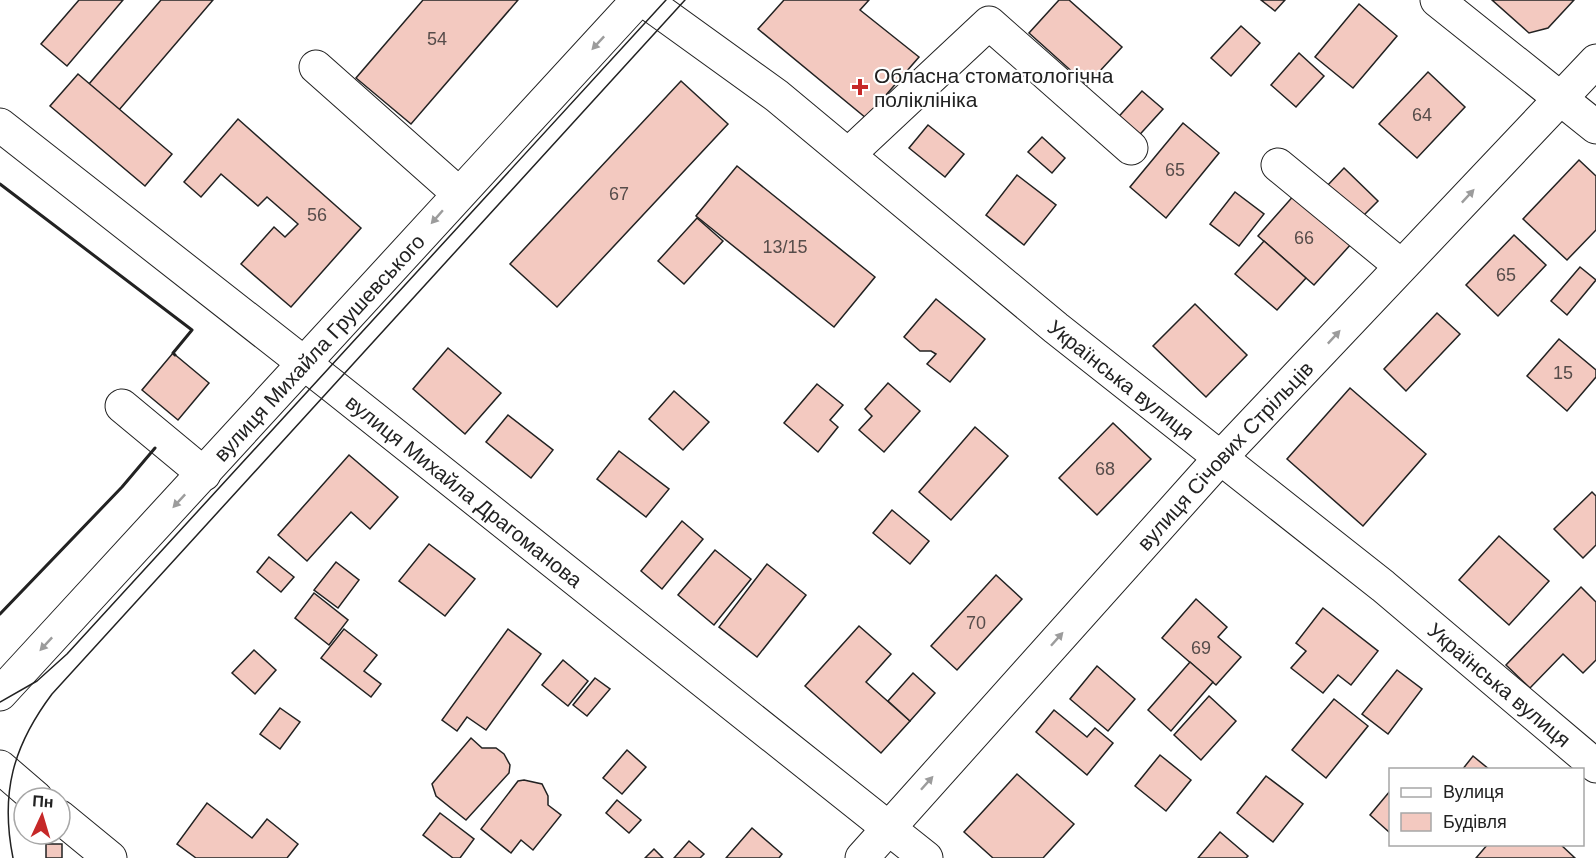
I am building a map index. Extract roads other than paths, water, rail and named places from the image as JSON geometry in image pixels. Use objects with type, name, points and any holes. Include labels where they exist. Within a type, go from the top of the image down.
[{"type":"street","name":"вулиця Михайла Грушевського","points":[[0,694],[305,364],[458,193],[638,0]]},
{"type":"street","name":"Українська вулиця","points":[[644,0],[777,96],[1056,328],[1222,456],[1383,586],[1596,766]]},
{"type":"street","points":[[1437,0],[1596,127]]},
{"type":"street","points":[[849,154],[989,22],[1131,148]]},
{"type":"street","name":"вулиця Січових Стрільців","points":[[862,858],[1222,456],[1596,60]]},
{"type":"street","points":[[316,67],[458,193]]},
{"type":"street","name":"вулиця Михайла Драгоманова","points":[[0,125],[305,364],[926,858]]},
{"type":"street","points":[[1278,165],[1401,266]]},
{"type":"street","points":[[122,406],[204,474]]},
{"type":"street","points":[[0,766],[22,786]]},
{"type":"street","points":[[72,827],[110,858]]},
{"type":"tram line","points":[[0,702],[37,681],[67,654],[666,0]]},
{"type":"tram line","points":[[13,858],[8,812],[13,771],[28,732],[52,694],[685,0]]},
{"type":"place","name":"Обласна стоматологічна поліклініка","points":[[860,87]]}]
